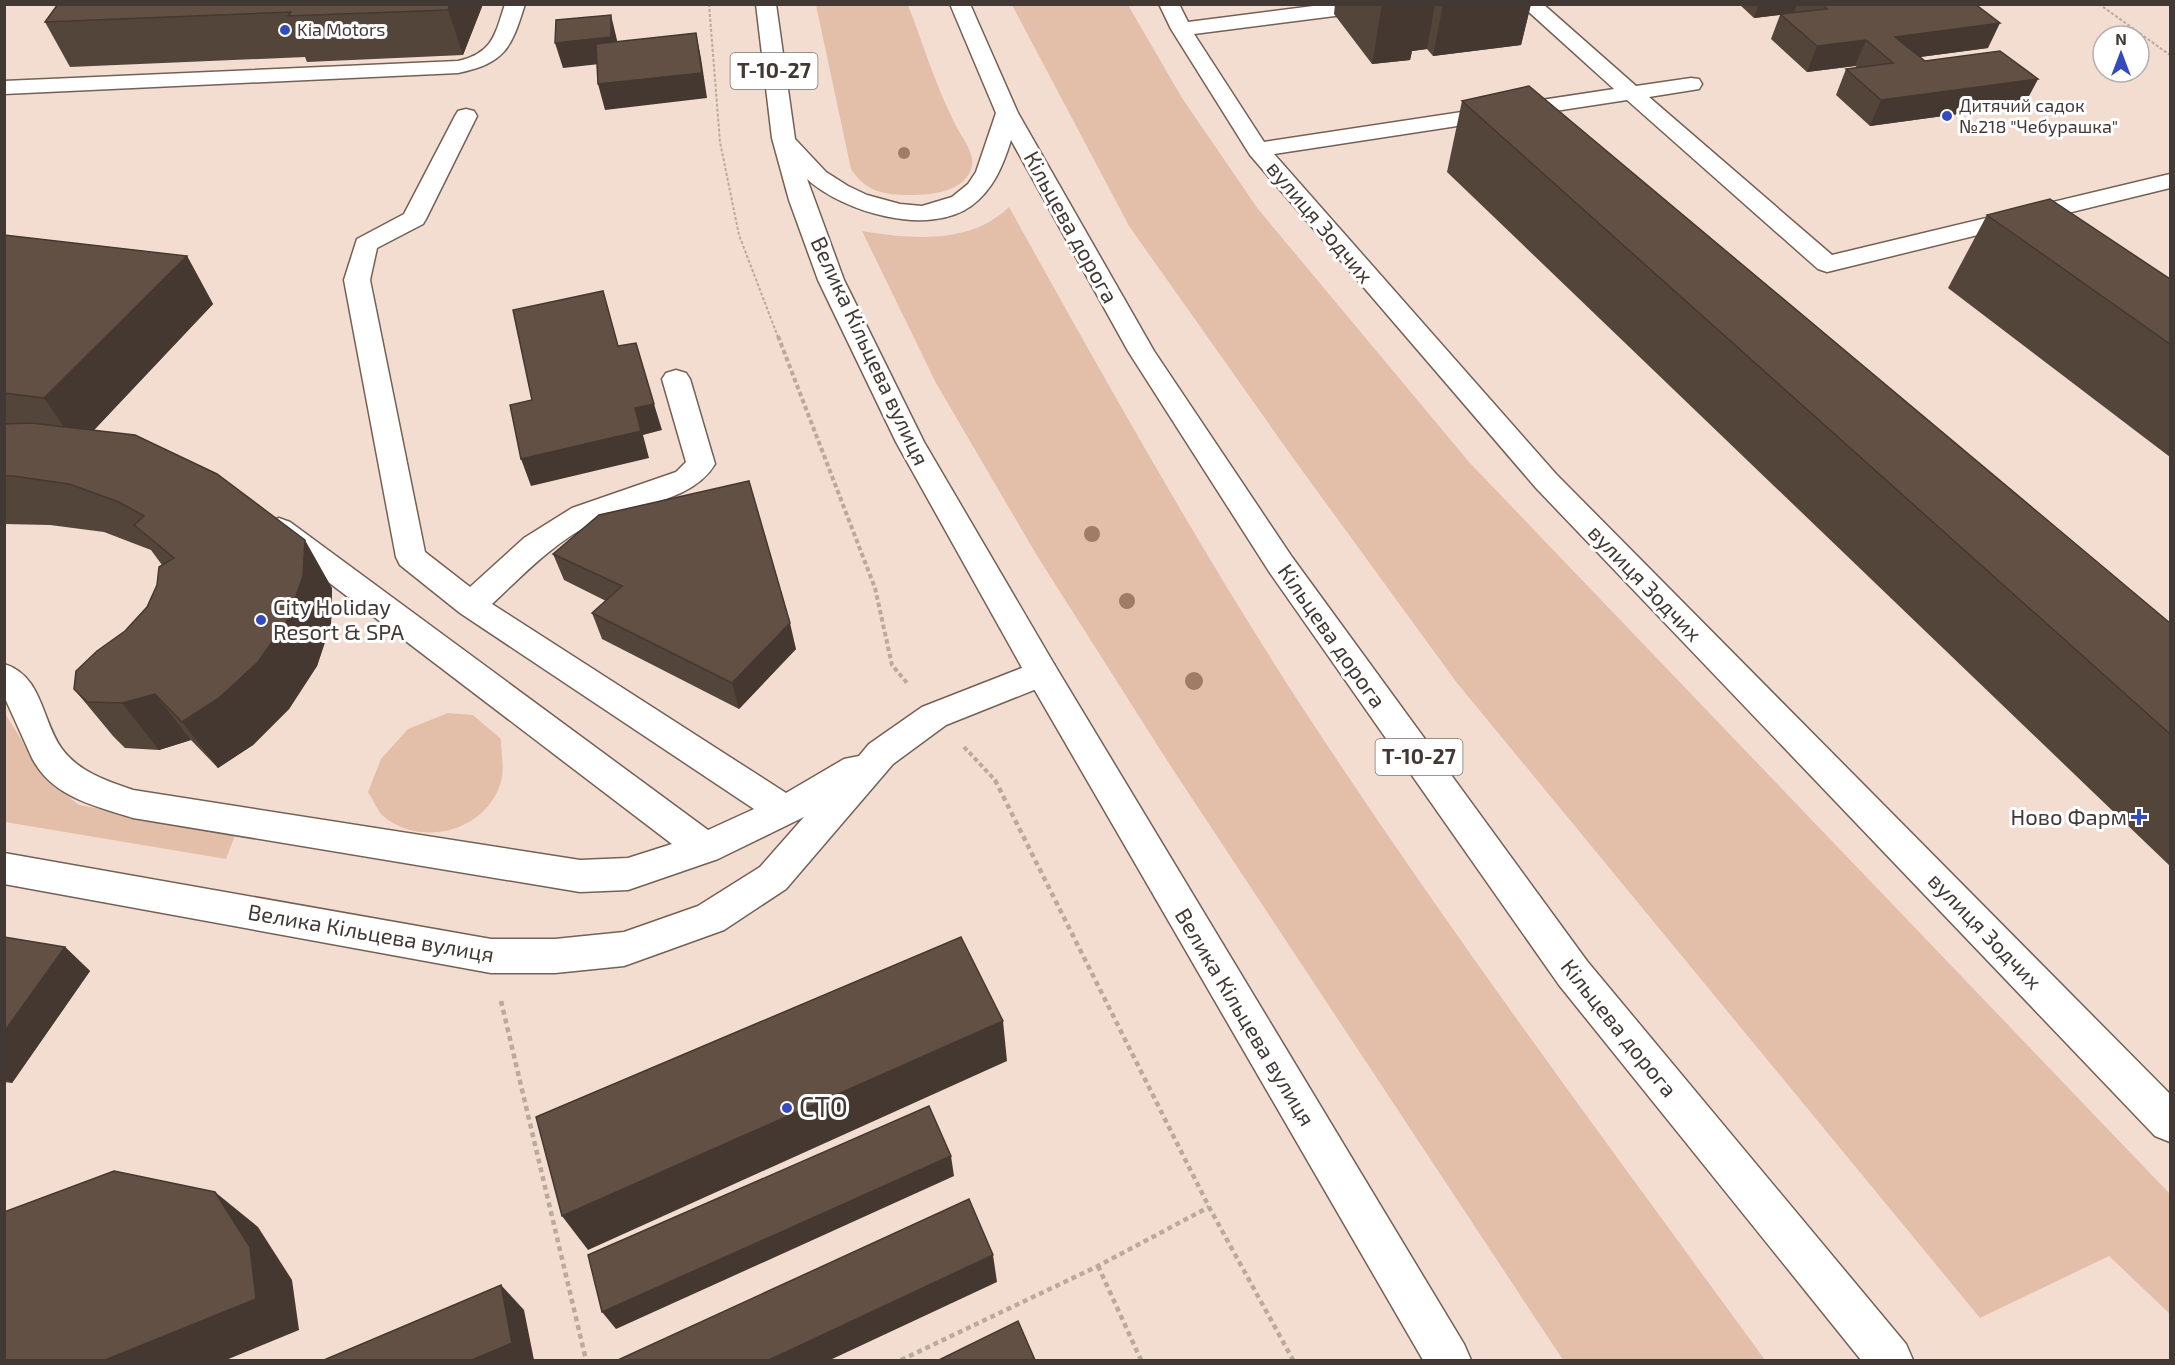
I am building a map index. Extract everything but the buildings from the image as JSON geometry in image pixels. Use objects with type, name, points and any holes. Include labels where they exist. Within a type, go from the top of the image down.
[{"type":"main road","points":[[4,88],[458,67],[477,64],[492,57],[500,49],[515,4]]},
{"type":"main road","name":"Велика Кільцева вулиця","points":[[766,4],[783,138],[801,200],[831,280],[910,442],[1042,673],[1448,1360]]},
{"type":"main road","name":"Кільцева дорога","points":[[960,4],[1007,113],[1141,351],[1281,565],[1573,973],[1890,1360]]},
{"type":"main road","points":[[1175,17],[1382,4]]},
{"type":"main road","points":[[1530,4],[1630,94],[1827,264],[2170,180]]},
{"type":"main road","name":"вулиця Зодчих","points":[[1175,17],[1258,150],[1358,268],[1546,481],[2170,1122]]},
{"type":"main road","points":[[1258,150],[1691,84]]},
{"type":"main road","points":[[1514,111],[1540,135]]},
{"type":"main road","points":[[783,138],[821,180],[841,192],[873,205],[903,212],[925,213],[960,204],[976,190],[990,168],[1007,113]]},
{"type":"main road","points":[[466,116],[414,219],[366,244],[357,280],[411,557],[471,605],[785,812]]},
{"type":"main road","points":[[471,605],[535,546],[583,515],[686,479],[701,464],[676,379]]},
{"type":"main road","points":[[257,513],[705,848]]},
{"type":"main road","name":"Велика Кільцева вулиця","points":[[4,868],[491,957],[555,957],[624,950],[711,918],[773,878],[881,754],[934,716],[1042,673]]},
{"type":"main road","points":[[4,676],[17,687],[49,758],[83,788],[133,804],[580,876],[628,874],[705,848],[785,812],[881,754]]},
{"type":"path","points":[[709,4],[720,142],[739,235],[875,588],[892,665],[934,716],[993,776],[1209,1207],[1293,1360]]},
{"type":"path","points":[[2099,4],[2170,55]]},
{"type":"path","points":[[491,957],[586,1360]]},
{"type":"path","points":[[901,1360],[1098,1266],[1209,1207]]},
{"type":"path","points":[[1098,1266],[1141,1360]]},
{"type":"shaded area","points":[[816,5],[908,5],[942,95],[971,156],[972,166],[963,182],[938,193],[901,195],[876,191],[857,177],[851,169]]},
{"type":"shaded area","points":[[1012,5],[1128,5],[1182,98],[1258,209],[1469,462],[2170,1194],[2170,1314],[2109,1256],[1980,1318],[1457,683],[1293,458],[1129,226]]},
{"type":"shaded area","points":[[1009,207],[1189,524],[1304,710],[1472,957],[1765,1360],[1563,1360],[1168,762],[1036,554],[936,383],[862,231],[920,237],[958,233],[976,228]]},
{"type":"shaded area","points":[[4,712],[46,779],[79,805],[236,833],[226,859],[5,822]]},
{"type":"shaded area","points":[[448,713],[473,715],[501,739],[503,772],[496,795],[485,810],[454,829],[417,832],[399,826],[383,816],[368,792],[381,759],[408,729]]},
{"type":"place","name":"Kia Motors","points":[[285,30]]},
{"type":"place","name":"Дитячий садок №218 \"Чебурашка\"","points":[[1947,116]]},
{"type":"place","name":"City Holiday Resort & SPA","points":[[261,620]]},
{"type":"place","name":"Ново Фарм","points":[[2139,817]]},
{"type":"place","name":"СТО","points":[[787,1108]]}]
